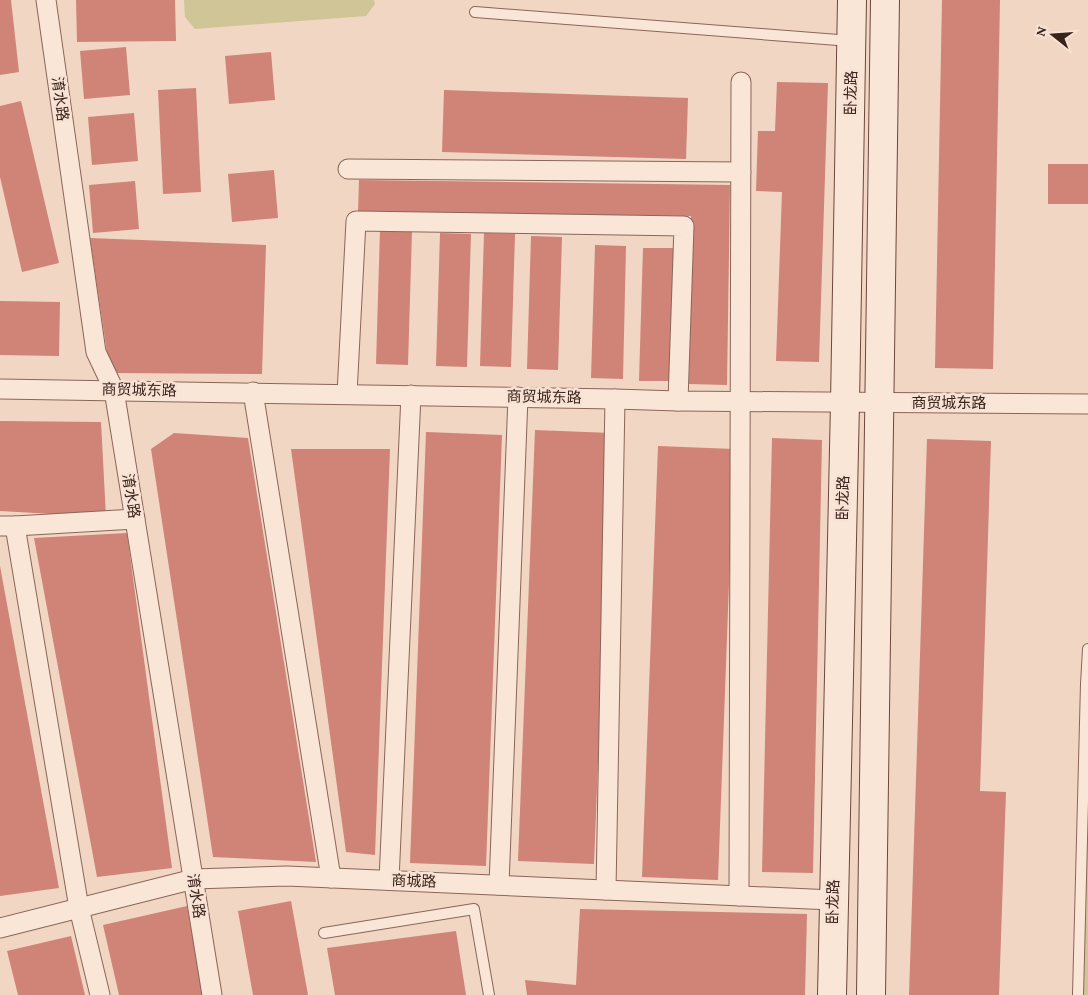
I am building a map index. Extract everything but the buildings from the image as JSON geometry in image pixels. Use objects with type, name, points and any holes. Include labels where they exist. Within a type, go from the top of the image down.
[{"type":"main road","name":"卧龙路","points":[[832,995],[852,0]]},
{"type":"main road","points":[[871,995],[885,0]]},
{"type":"street","name":"淯水路","points":[[46,0],[96,352],[114,390],[212,995]]},
{"type":"street","points":[[739,896],[741,82]]},
{"type":"street","points":[[348,170],[741,172]]},
{"type":"street","points":[[347,394],[356,221],[684,226],[678,401]]},
{"type":"street","name":"商贸城东路","points":[[0,389],[614,398],[678,401],[1088,404]]},
{"type":"street","points":[[254,392],[331,878]]},
{"type":"street","points":[[390,880],[412,395]]},
{"type":"street","points":[[499,885],[518,397]]},
{"type":"street","points":[[606,890],[614,398]]},
{"type":"street","points":[[100,995],[79,908],[8,526],[135,519]]},
{"type":"street","name":"商城路","points":[[0,928],[194,879],[288,876],[833,900]]},
{"type":"lane","points":[[475,12],[852,41]]},
{"type":"lane","points":[[1078,995],[1088,649]]},
{"type":"lane","points":[[324,932],[474,909],[489,995]]},
{"type":"shaded area","points":[[184,0],[374,0],[375,4],[366,16],[195,29],[185,17]]},
{"type":"shaded area","points":[[1088,685],[1088,995],[1078,995]]}]
